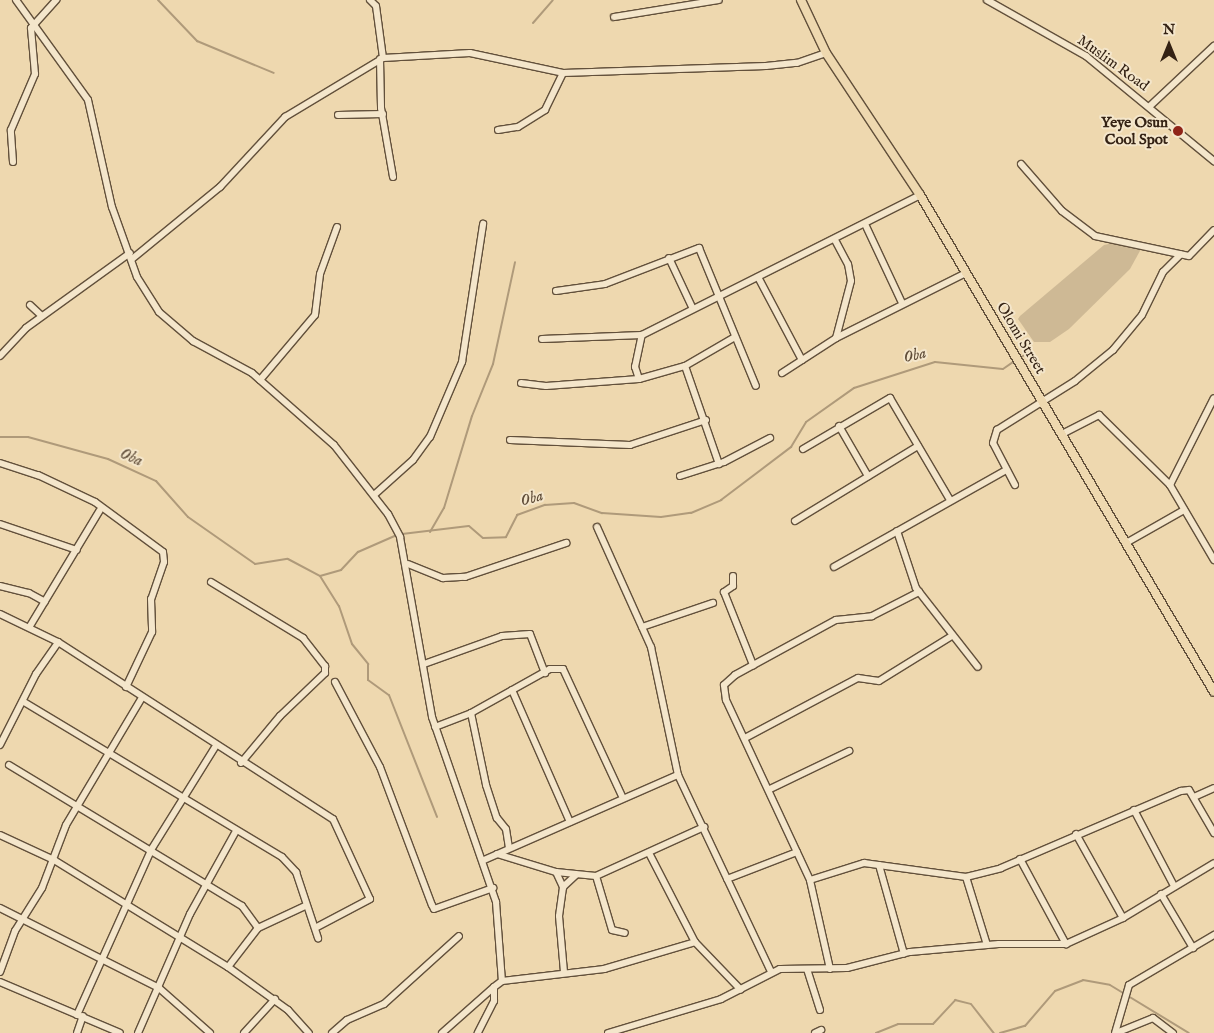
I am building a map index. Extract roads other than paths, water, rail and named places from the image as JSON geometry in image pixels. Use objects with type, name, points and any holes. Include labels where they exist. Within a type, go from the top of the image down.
[{"type":"main road","name":"Olomi Street","points":[[801,0],[826,53],[920,195],[1213,687]]},
{"type":"street","points":[[16,0],[88,100],[112,207],[143,288],[169,323],[260,380],[334,445],[374,496],[394,526],[408,564],[435,727],[493,888],[502,981]]},
{"type":"street","points":[[32,22],[56,0]]},
{"type":"street","points":[[370,0],[376,6],[381,58],[383,114],[393,178]]},
{"type":"street","points":[[614,17],[719,0]]},
{"type":"street","name":"Muslim Road","points":[[987,0],[1086,56],[1150,106],[1214,161]]},
{"type":"street","points":[[14,162],[11,130],[35,74],[32,22]]},
{"type":"street","points":[[1150,106],[1214,46]]},
{"type":"street","points":[[0,356],[42,316],[131,256],[220,187],[285,117],[381,58],[470,52],[563,73],[766,66],[798,63],[826,53]]},
{"type":"street","points":[[498,130],[518,127],[545,110],[563,73]]},
{"type":"street","points":[[338,115],[383,114]]},
{"type":"street","points":[[1021,164],[1085,231],[1189,256],[1214,230]]},
{"type":"street","points":[[542,338],[642,335],[835,240],[920,195]]},
{"type":"street","points":[[374,496],[414,460],[430,437],[462,362],[484,224]]},
{"type":"street","points":[[864,224],[902,303]]},
{"type":"street","points":[[260,380],[312,322],[320,274],[337,227]]},
{"type":"street","points":[[835,240],[848,264],[851,282],[836,338]]},
{"type":"street","points":[[556,291],[605,284],[699,248],[717,297],[756,386]]},
{"type":"street","points":[[1015,485],[993,443],[994,433],[1043,402],[1113,350],[1142,315],[1162,272],[1181,254]]},
{"type":"street","points":[[669,258],[694,309]]},
{"type":"street","points":[[782,373],[836,338],[902,303],[966,273]]},
{"type":"street","points":[[758,277],[802,360]]},
{"type":"street","points":[[30,305],[42,316]]},
{"type":"street","points":[[638,379],[635,367],[642,335]]},
{"type":"street","points":[[521,383],[546,386],[638,379],[685,366],[735,337]]},
{"type":"street","points":[[685,366],[706,420],[719,464]]},
{"type":"street","points":[[802,449],[890,398],[950,500]]},
{"type":"street","points":[[1170,485],[1214,398]]},
{"type":"street","points":[[1062,434],[1099,415],[1170,485],[1214,560]]},
{"type":"street","points":[[510,440],[630,445],[706,420]]},
{"type":"street","points":[[839,426],[868,476]]},
{"type":"street","points":[[680,476],[719,464],[770,438]]},
{"type":"street","points":[[795,521],[918,446]]},
{"type":"street","points":[[0,464],[38,475],[94,502],[100,510],[165,556],[151,600],[152,632],[126,687]]},
{"type":"street","points":[[834,567],[1006,470]]},
{"type":"street","points":[[30,626],[100,510]]},
{"type":"street","points":[[1126,543],[1184,510]]},
{"type":"street","points":[[0,524],[77,550]]},
{"type":"street","points":[[597,527],[651,647],[678,775],[771,972]]},
{"type":"street","points":[[897,531],[919,592],[978,667]]},
{"type":"street","points":[[408,564],[443,578],[465,577],[566,543]]},
{"type":"street","points":[[733,576],[733,586],[724,592],[754,665]]},
{"type":"street","points":[[211,582],[303,638],[325,666],[325,673],[241,763]]},
{"type":"street","points":[[0,586],[29,592],[45,602]]},
{"type":"street","points":[[830,969],[810,880],[770,789],[726,700],[724,685],[754,665],[836,620],[872,616],[919,592]]},
{"type":"street","points":[[642,627],[713,603]]},
{"type":"street","points":[[0,614],[30,626],[58,642],[215,747],[329,816],[338,829],[370,899],[317,927]]},
{"type":"street","points":[[424,664],[502,636],[530,634],[545,673]]},
{"type":"street","points":[[745,738],[858,678],[879,680],[952,636]]},
{"type":"street","points":[[0,745],[58,642]]},
{"type":"street","points":[[435,727],[471,714],[545,673],[558,668],[567,671],[622,796]]},
{"type":"street","points":[[334,682],[380,767],[432,905],[439,907],[493,888]]},
{"type":"street","points":[[512,690],[570,822]]},
{"type":"street","points":[[0,972],[22,920],[54,860],[78,806],[140,698]]},
{"type":"street","points":[[24,702],[291,865],[305,906],[317,927],[318,938]]},
{"type":"street","points":[[471,714],[486,785],[497,818],[506,829],[509,848]]},
{"type":"street","points":[[77,1033],[80,1016],[151,850],[215,747]]},
{"type":"street","points":[[770,789],[849,751]]},
{"type":"street","points":[[9,765],[242,906],[258,928]]},
{"type":"street","points":[[484,860],[570,822],[622,796],[678,775]]},
{"type":"street","points":[[1194,797],[1214,788]]},
{"type":"street","points":[[810,880],[864,864],[966,878],[1020,859],[1134,810],[1181,791],[1189,790],[1214,833]]},
{"type":"street","points":[[1134,810],[1174,886]]},
{"type":"street","points":[[497,854],[556,872],[596,876],[704,827]]},
{"type":"street","points":[[138,1033],[181,939],[236,831]]},
{"type":"street","points":[[1076,834],[1123,918]]},
{"type":"street","points":[[0,835],[54,860],[228,967],[275,999],[310,1033]]},
{"type":"street","points":[[727,878],[797,852]]},
{"type":"street","points":[[648,853],[696,942],[741,990]]},
{"type":"street","points":[[1020,859],[1066,944]]},
{"type":"street","points":[[608,1033],[741,990],[771,972],[870,965],[904,954],[987,945],[1066,944],[1123,918],[1214,863]]},
{"type":"street","points":[[880,865],[904,954]]},
{"type":"street","points":[[556,872],[563,887],[559,916],[564,972]]},
{"type":"street","points":[[563,887],[576,875]]},
{"type":"street","points":[[596,876],[612,930],[625,933]]},
{"type":"street","points":[[966,878],[987,945]]},
{"type":"street","points":[[1161,894],[1193,948]]},
{"type":"street","points":[[228,967],[258,928],[305,906]]},
{"type":"street","points":[[0,908],[103,962],[159,988],[210,1033]]},
{"type":"street","points":[[1116,1033],[1123,996],[1129,985],[1214,935]]},
{"type":"street","points":[[332,1033],[347,1020],[384,1004],[459,936]]},
{"type":"street","points":[[442,1033],[502,981],[564,972],[604,969],[696,942]]},
{"type":"street","points":[[807,969],[820,1010]]},
{"type":"street","points":[[0,982],[120,1033]]},
{"type":"street","points":[[478,1033],[494,1001],[494,987]]},
{"type":"street","points":[[244,1033],[275,999]]},
{"type":"street","points":[[1116,1033],[1153,1018],[1173,1033]]},
{"type":"waterway","points":[[158,0],[197,41],[274,73]]},
{"type":"waterway","points":[[533,23],[553,0]]},
{"type":"waterway","points":[[430,532],[444,508],[472,416],[493,364],[515,262]]},
{"type":"waterway","name":"Oba","points":[[1020,358],[1029,352]]},
{"type":"waterway","name":"Oba","points":[[402,534],[469,526],[483,538],[506,537],[517,515],[545,505],[574,503],[602,513],[661,517],[691,513],[721,500],[791,447],[806,422],[854,388],[935,362],[1003,369],[1016,360]]},
{"type":"waterway","name":"Oba","points":[[0,437],[28,437],[108,459],[156,481],[188,517],[255,564],[288,559],[320,576],[341,570],[358,552],[397,535]]},
{"type":"waterway","points":[[320,576],[339,606],[352,644],[368,664],[368,680],[389,695],[437,817]]},
{"type":"waterway","points":[[1000,1033],[1025,1026],[1055,991],[1083,980],[1110,985],[1189,1033]]},
{"type":"waterway","points":[[876,1033],[898,1024],[933,1024],[955,1000],[971,1004],[994,1033]]},
{"type":"place","name":"Yeye Osun Cool Spot","points":[[1178,131]]}]
